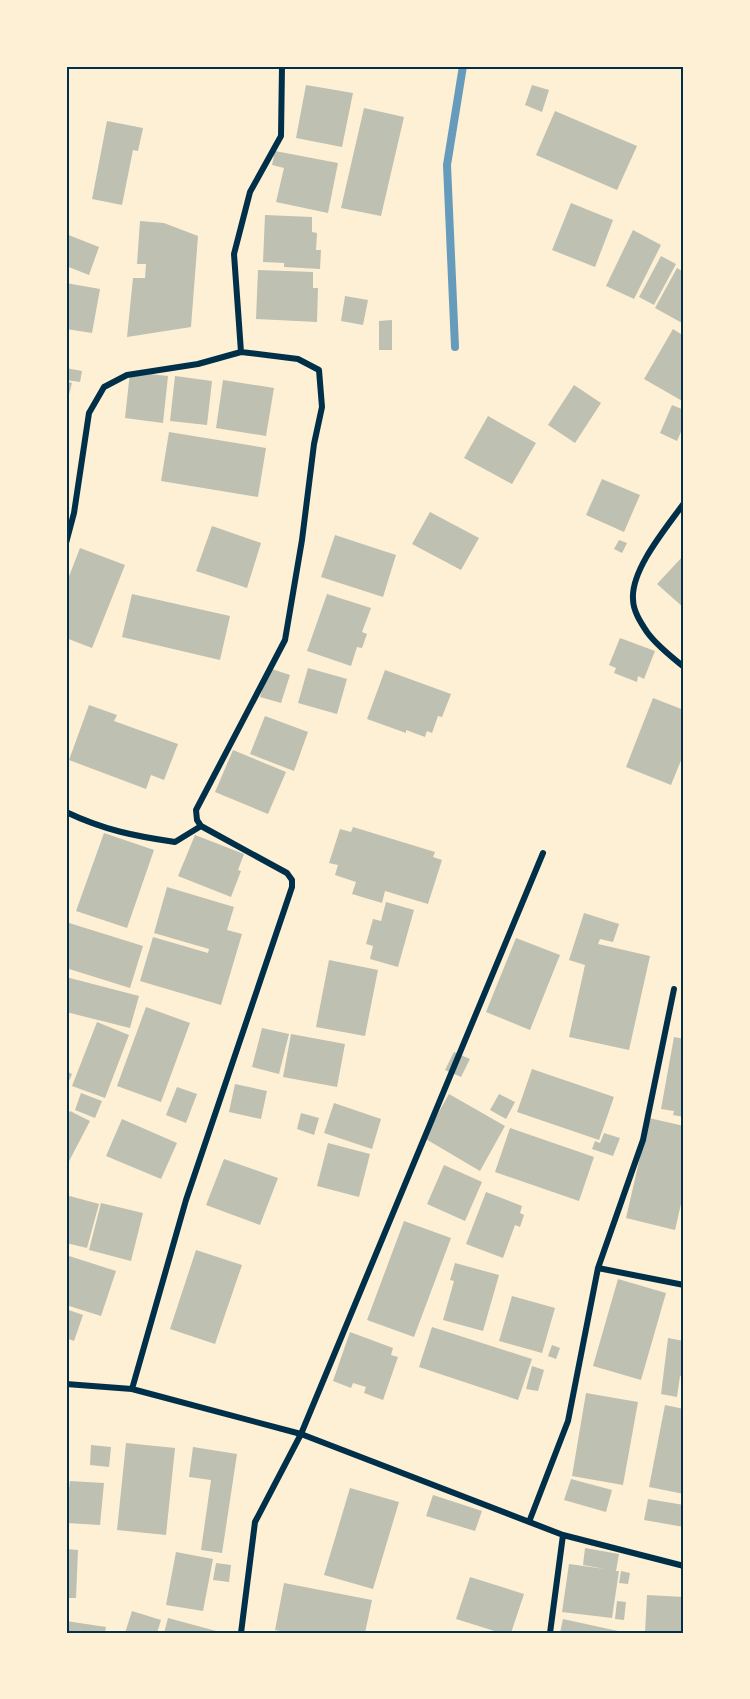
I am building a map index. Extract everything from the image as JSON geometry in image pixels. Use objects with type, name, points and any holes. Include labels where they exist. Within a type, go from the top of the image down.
[{"type":"street","points":[[241,352],[234,254],[250,192],[281,136],[282,66]]},
{"type":"street","points":[[66,543],[74,513],[89,413],[104,387],[127,375],[198,364],[241,352],[298,359],[319,370],[322,407],[314,444],[302,540],[285,640],[196,810],[197,820],[201,826],[287,873],[292,880],[292,887],[186,1200],[132,1389]]},
{"type":"street","points":[[684,503],[640,568],[633,599],[635,611],[648,634],[684,667]]},
{"type":"street","points":[[66,812],[128,836],[175,842],[201,826]]},
{"type":"street","points":[[241,1633],[255,1522],[301,1434],[543,853]]},
{"type":"street","points":[[529,1522],[568,1421],[598,1268],[643,1140],[674,989]]},
{"type":"street","points":[[598,1268],[684,1285]]},
{"type":"street","points":[[66,1384],[132,1389],[301,1434],[562,1535],[684,1566]]},
{"type":"street","points":[[550,1633],[562,1535]]},
{"type":"building","points":[[446,66],[490,66],[490,69],[446,68]]},
{"type":"building","points":[[306,85],[353,93],[342,147],[296,138]]},
{"type":"building","points":[[532,85],[549,90],[542,112],[525,105]]},
{"type":"building","points":[[364,108],[404,117],[381,216],[341,208]]},
{"type":"building","points":[[555,111],[637,146],[617,190],[536,155]]},
{"type":"building","points":[[107,121],[143,128],[138,151],[133,150],[122,205],[92,199]]},
{"type":"building","points":[[275,151],[338,163],[328,213],[276,202],[284,168],[272,165]]},
{"type":"building","points":[[571,203],[613,220],[595,267],[552,250]]},
{"type":"building","points":[[265,215],[312,217],[312,232],[317,233],[316,250],[321,250],[320,269],[284,267],[284,263],[263,262]]},
{"type":"building","points":[[140,221],[164,223],[198,236],[191,327],[127,337],[133,278],[145,278],[146,264],[137,264]]},
{"type":"building","points":[[633,230],[661,245],[634,299],[606,286]]},
{"type":"building","points":[[66,234],[99,247],[89,275],[66,266]]},
{"type":"building","points":[[661,256],[676,264],[654,305],[639,297]]},
{"type":"building","points":[[677,268],[684,272],[684,324],[655,308]]},
{"type":"building","points":[[258,270],[313,272],[313,288],[318,288],[317,322],[256,319]]},
{"type":"building","points":[[66,283],[100,289],[92,333],[66,329]]},
{"type":"building","points":[[345,296],[368,300],[363,325],[341,321]]},
{"type":"building","points":[[392,320],[392,350],[379,350],[379,321]]},
{"type":"building","points":[[673,329],[684,336],[684,402],[644,379]]},
{"type":"building","points":[[66,368],[82,371],[80,382],[66,380]]},
{"type":"building","points":[[130,372],[168,376],[163,423],[125,418]]},
{"type":"building","points":[[175,376],[212,381],[207,425],[170,421]]},
{"type":"building","points":[[223,380],[274,388],[266,436],[216,428]]},
{"type":"building","points":[[66,381],[72,383],[67,402],[66,402]]},
{"type":"building","points":[[574,385],[601,403],[575,443],[548,425]]},
{"type":"building","points":[[672,405],[684,410],[684,425],[677,441],[660,433]]},
{"type":"building","points":[[488,416],[536,443],[512,484],[464,458]]},
{"type":"building","points":[[169,432],[266,448],[258,497],[161,481]]},
{"type":"building","points":[[602,479],[640,495],[624,532],[586,515]]},
{"type":"building","points":[[430,512],[479,538],[461,570],[412,544]]},
{"type":"building","points":[[212,526],[261,543],[247,588],[196,571]]},
{"type":"building","points":[[335,535],[396,555],[383,597],[321,577]]},
{"type":"building","points":[[619,540],[627,543],[622,553],[614,549]]},
{"type":"building","points":[[80,548],[125,565],[92,648],[66,638],[66,584]]},
{"type":"building","points":[[684,555],[684,608],[657,584]]},
{"type":"building","points":[[132,594],[230,616],[220,660],[122,637]]},
{"type":"building","points":[[327,594],[371,608],[362,632],[367,634],[362,648],[357,647],[351,666],[307,651]]},
{"type":"building","points":[[620,638],[655,651],[644,679],[638,676],[637,682],[614,673],[616,668],[609,665]]},
{"type":"building","points":[[269,668],[290,675],[281,703],[260,697]]},
{"type":"building","points":[[308,668],[347,679],[337,714],[298,703]]},
{"type":"building","points":[[385,670],[451,694],[442,717],[438,716],[432,733],[427,731],[425,737],[406,730],[406,733],[367,719]]},
{"type":"building","points":[[653,698],[684,710],[684,753],[671,785],[626,767]]},
{"type":"building","points":[[89,705],[117,715],[114,721],[178,744],[164,780],[151,775],[146,789],[69,760]]},
{"type":"building","points":[[265,716],[308,732],[294,771],[250,754]]},
{"type":"building","points":[[233,750],[286,772],[268,814],[215,792]]},
{"type":"building","points":[[353,827],[435,852],[433,857],[442,860],[428,904],[385,891],[382,903],[352,894],[356,882],[335,875],[338,865],[329,863],[340,829],[351,832]]},
{"type":"building","points":[[104,833],[154,850],[127,928],[76,911]]},
{"type":"building","points":[[195,835],[244,854],[238,870],[241,871],[231,897],[178,876]]},
{"type":"building","points":[[167,887],[234,907],[227,930],[242,934],[221,1005],[140,981],[153,937],[208,953],[209,949],[154,933]]},
{"type":"building","points":[[386,902],[414,910],[398,967],[370,959],[373,946],[366,944],[373,919],[381,921]]},
{"type":"building","points":[[584,913],[619,924],[613,942],[600,939],[598,944],[650,956],[629,1050],[569,1037],[585,965],[569,960]]},
{"type":"building","points":[[66,922],[143,946],[130,988],[66,968]]},
{"type":"building","points":[[516,938],[560,955],[530,1030],[486,1012]]},
{"type":"building","points":[[329,960],[378,970],[365,1036],[316,1027]]},
{"type":"building","points":[[66,977],[139,996],[130,1028],[66,1012]]},
{"type":"building","points":[[146,1007],[190,1023],[161,1102],[117,1086]]},
{"type":"building","points":[[97,1022],[129,1035],[105,1098],[72,1086]]},
{"type":"building","points":[[262,1028],[289,1034],[279,1074],[252,1067]]},
{"type":"building","points":[[291,1034],[345,1044],[337,1087],[283,1077]]},
{"type":"building","points":[[674,1037],[684,1039],[684,1117],[673,1115],[674,1111],[661,1109]]},
{"type":"building","points":[[454,1052],[470,1059],[461,1077],[445,1070]]},
{"type":"building","points":[[532,1069],[614,1097],[599,1140],[517,1112]]},
{"type":"building","points":[[66,1071],[72,1074],[66,1088]]},
{"type":"building","points":[[235,1084],[267,1091],[261,1119],[229,1112]]},
{"type":"building","points":[[177,1087],[197,1094],[186,1123],[166,1115]]},
{"type":"building","points":[[81,1093],[102,1101],[95,1118],[75,1110]]},
{"type":"building","points":[[449,1094],[505,1126],[480,1171],[424,1138]]},
{"type":"building","points":[[499,1094],[515,1102],[506,1119],[490,1110]]},
{"type":"building","points":[[334,1103],[381,1119],[372,1149],[324,1133]]},
{"type":"building","points":[[70,1111],[90,1121],[66,1167],[66,1114],[68,1115]]},
{"type":"building","points":[[301,1113],[319,1118],[314,1135],[297,1129]]},
{"type":"building","points":[[649,1118],[684,1126],[684,1191],[675,1230],[626,1218]]},
{"type":"building","points":[[122,1119],[177,1143],[161,1179],[106,1156]]},
{"type":"building","points":[[510,1128],[594,1157],[579,1201],[495,1172]]},
{"type":"building","points":[[604,1133],[620,1138],[613,1156],[592,1149],[595,1141],[600,1143]]},
{"type":"building","points":[[328,1143],[370,1154],[359,1197],[317,1186]]},
{"type":"building","points":[[224,1159],[278,1178],[260,1225],[206,1205]]},
{"type":"building","points":[[444,1165],[482,1182],[465,1221],[427,1204]]},
{"type":"building","points":[[486,1192],[522,1206],[520,1213],[524,1215],[520,1227],[515,1225],[503,1258],[466,1244]]},
{"type":"building","points":[[66,1195],[99,1204],[87,1248],[66,1243]]},
{"type":"building","points":[[101,1203],[143,1213],[131,1261],[89,1250]]},
{"type":"building","points":[[404,1221],[451,1238],[414,1337],[367,1320]]},
{"type":"building","points":[[196,1250],[242,1265],[215,1344],[170,1329]]},
{"type":"building","points":[[66,1255],[116,1271],[101,1316],[66,1305]]},
{"type":"building","points":[[455,1263],[499,1275],[483,1331],[443,1320],[454,1281],[450,1280]]},
{"type":"building","points":[[618,1279],[666,1293],[641,1380],[593,1366]]},
{"type":"building","points":[[512,1296],[555,1308],[542,1353],[499,1341]]},
{"type":"building","points":[[66,1309],[83,1315],[74,1341],[66,1338]]},
{"type":"building","points":[[432,1327],[532,1359],[518,1400],[419,1367]]},
{"type":"building","points":[[350,1332],[393,1348],[391,1355],[398,1357],[383,1400],[364,1393],[366,1387],[353,1383],[351,1388],[333,1381]]},
{"type":"building","points":[[668,1338],[684,1341],[684,1377],[680,1376],[677,1397],[661,1394]]},
{"type":"building","points":[[552,1345],[560,1348],[556,1359],[548,1356]]},
{"type":"building","points":[[532,1366],[544,1370],[538,1391],[526,1389]]},
{"type":"building","points":[[586,1393],[638,1402],[623,1485],[572,1476]]},
{"type":"building","points":[[665,1405],[684,1409],[684,1494],[649,1487]]},
{"type":"building","points":[[126,1443],[175,1448],[166,1535],[117,1530]]},
{"type":"building","points":[[91,1445],[111,1447],[109,1467],[90,1465]]},
{"type":"building","points":[[193,1447],[237,1454],[222,1553],[201,1550],[211,1480],[189,1477]]},
{"type":"building","points":[[571,1479],[612,1490],[606,1512],[564,1500]]},
{"type":"building","points":[[70,1481],[104,1483],[100,1525],[66,1523],[66,1489],[69,1489]]},
{"type":"building","points":[[350,1488],[399,1502],[373,1589],[324,1575]]},
{"type":"building","points":[[433,1495],[482,1511],[475,1531],[426,1516]]},
{"type":"building","points":[[648,1499],[684,1505],[684,1527],[644,1520]]},
{"type":"building","points":[[585,1548],[619,1554],[616,1571],[619,1571],[612,1618],[562,1612],[569,1564],[605,1569],[583,1565]]},
{"type":"building","points":[[66,1549],[78,1550],[76,1598],[66,1598]]},
{"type":"building","points":[[176,1552],[213,1559],[203,1611],[166,1605]]},
{"type":"building","points":[[216,1563],[231,1565],[229,1582],[213,1580]]},
{"type":"building","points":[[621,1571],[630,1573],[628,1584],[619,1583]]},
{"type":"building","points":[[470,1577],[524,1594],[511,1633],[501,1633],[456,1619]]},
{"type":"building","points":[[284,1583],[372,1600],[365,1633],[289,1633],[275,1630]]},
{"type":"building","points":[[647,1595],[684,1597],[684,1633],[645,1633]]},
{"type":"building","points":[[617,1601],[626,1602],[624,1620],[615,1619]]},
{"type":"building","points":[[132,1611],[161,1620],[157,1633],[125,1633]]},
{"type":"building","points":[[168,1618],[220,1632],[220,1633],[164,1633]]},
{"type":"building","points":[[563,1619],[618,1631],[618,1633],[560,1633]]},
{"type":"building","points":[[66,1621],[106,1627],[105,1633],[66,1633]]},
{"type":"waterway","points":[[455,347],[447,165],[463,66]]}]
